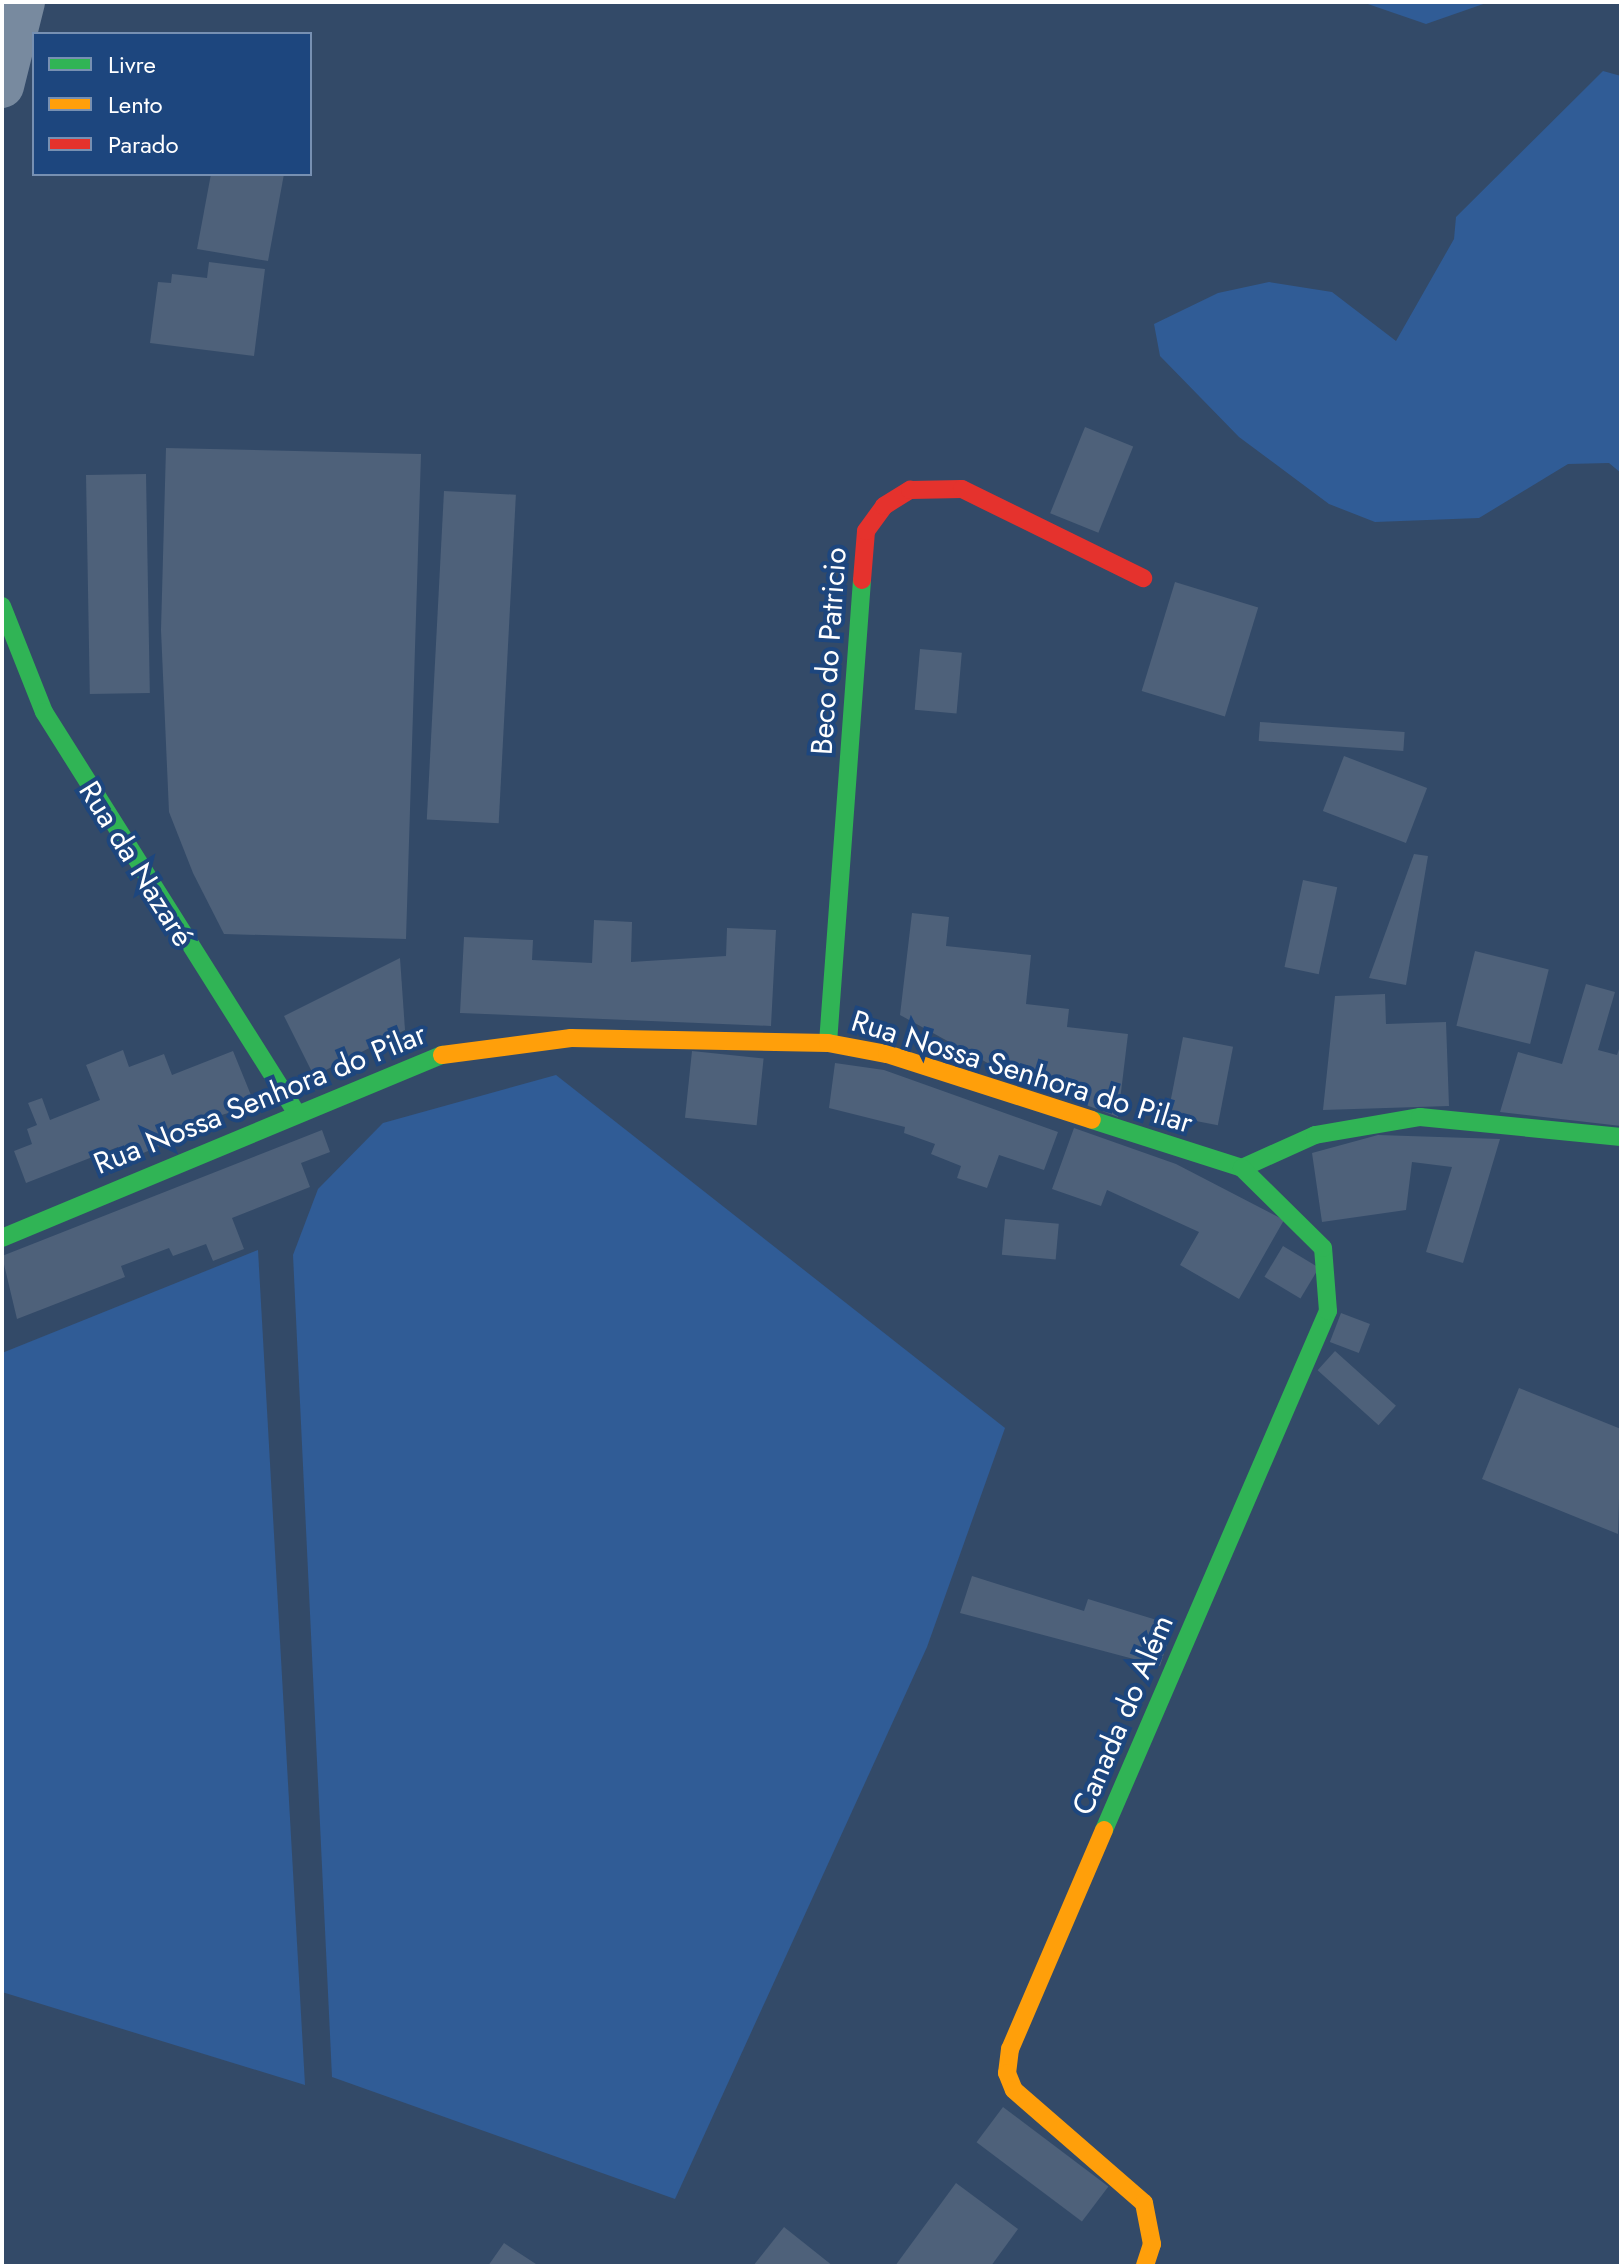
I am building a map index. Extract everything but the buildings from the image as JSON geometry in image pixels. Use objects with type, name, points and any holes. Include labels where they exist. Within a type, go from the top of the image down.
[{"type":"street","points":[[2,86],[23,2]]},
{"type":"street","name":"Beco do Patricio","points":[[828,1043],[866,531],[884,506],[910,490],[962,489],[1143,578]]},
{"type":"street","name":"Rua da Nazaré","points":[[2,606],[44,712],[294,1109]]},
{"type":"street","name":"Rua Nossa Senhora do Pilar","points":[[2,1238],[294,1109],[422,1058],[497,1043],[828,1043],[887,1054],[1242,1168]]},
{"type":"street","points":[[1242,1168],[1315,1135],[1420,1117],[1621,1137]]},
{"type":"street","name":"Canada do Além","points":[[1145,2266],[1152,2244],[1144,2203],[1014,2090],[1007,2073],[1010,2049],[1328,1311],[1323,1248],[1242,1168]]},
{"type":"shaded area","points":[[1362,2],[1489,2],[1426,24]]},
{"type":"shaded area","points":[[1603,71],[1621,76],[1621,473],[1609,463],[1568,464],[1479,518],[1375,522],[1329,504],[1239,437],[1160,356],[1154,324],[1218,293],[1269,282],[1332,292],[1396,341],[1454,239],[1456,217]]},
{"type":"shaded area","points":[[556,1075],[1005,1428],[927,1647],[675,2199],[332,2077],[293,1255],[318,1189],[383,1123]]},
{"type":"shaded area","points":[[258,1250],[305,2085],[2,1992],[2,1353]]},
{"type":"traffic: fast","points":[[828,1043],[862,580]]},
{"type":"traffic: fast","points":[[2,606],[44,712],[294,1109]]},
{"type":"traffic: fast","points":[[2,1238],[442,1055]]},
{"type":"traffic: fast","points":[[1092,1120],[1242,1168],[1315,1135],[1420,1117],[1621,1137]]},
{"type":"traffic: fast","points":[[1104,1830],[1328,1311],[1323,1248],[1242,1168]]},
{"type":"traffic: slow","points":[[442,1055],[571,1038],[828,1043],[887,1054],[1092,1120]]},
{"type":"traffic: slow","points":[[1104,1830],[1010,2049],[1007,2073],[1014,2090],[1144,2203],[1152,2244],[1145,2266]]},
{"type":"traffic: jam","points":[[862,580],[866,531],[884,506],[910,490],[962,489],[1143,578]]}]
